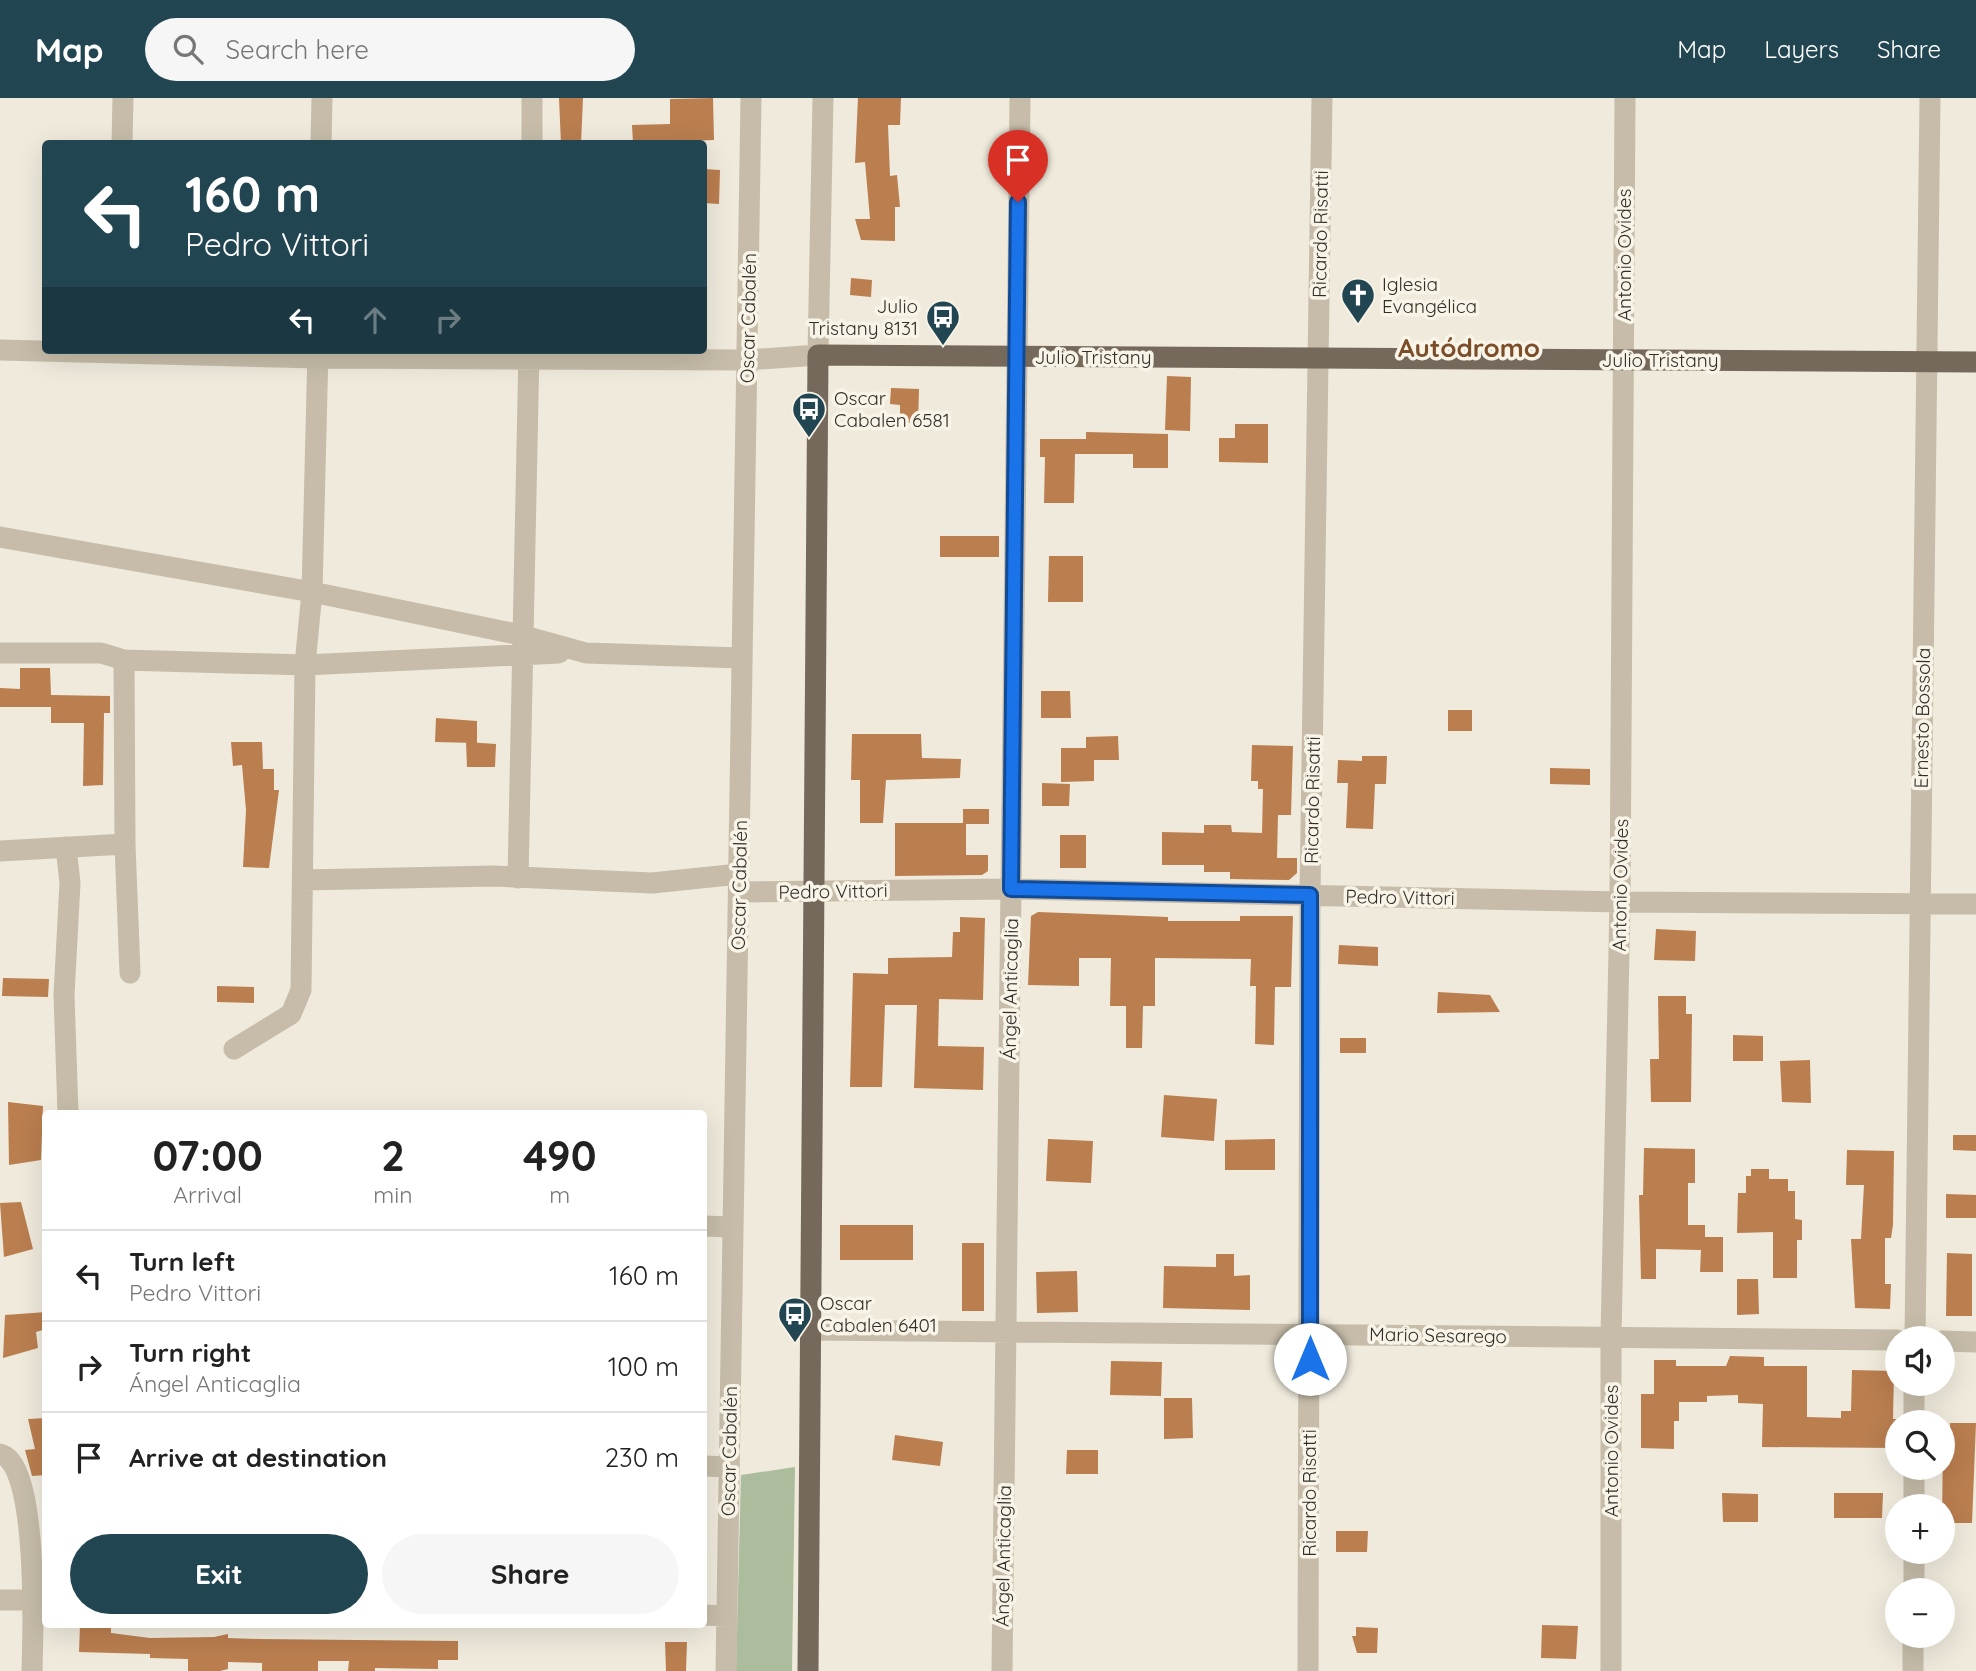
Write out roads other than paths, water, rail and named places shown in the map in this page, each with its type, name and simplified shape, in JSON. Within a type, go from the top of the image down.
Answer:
[{"type":"main road","name":"Julio Tristany","points":[[818,355],[1976,362]]},
{"type":"main road","points":[[808,1671],[818,355]]},
{"type":"street","points":[[122,140],[123,98]]},
{"type":"street","points":[[321,140],[322,98]]},
{"type":"street","points":[[532,98],[532,140]]},
{"type":"street","name":"Oscar Cabalén","points":[[726,1671],[751,98]]},
{"type":"street","points":[[818,355],[823,98]]},
{"type":"street","name":"Ángel Anticaglia","points":[[1002,1671],[1020,98]]},
{"type":"street","name":"Ricardo Risatti","points":[[1308,1671],[1310,895],[1322,98]]},
{"type":"street","name":"Antonio Ovides","points":[[1611,1671],[1611,1337],[1620,902],[1625,98]]},
{"type":"street","name":"Ernesto Bossola","points":[[1915,1326],[1930,98]]},
{"type":"street","name":"Julio Tristany","points":[[0,350],[42,350]]},
{"type":"street","points":[[234,1049],[291,1014],[301,990],[305,665],[312,592],[318,354]]},
{"type":"street","name":"Julio Tristany","points":[[318,354],[529,354],[747,360],[818,355]]},
{"type":"street","points":[[518,878],[529,354]]},
{"type":"street","points":[[0,537],[312,592],[521,644],[586,653],[742,658]]},
{"type":"street","points":[[0,653],[101,653],[124,660],[305,665],[521,644]]},
{"type":"street","points":[[124,660],[125,844],[130,973]]},
{"type":"street","points":[[0,851],[125,844]]},
{"type":"street","points":[[66,848],[70,883],[64,995],[68,1110]]},
{"type":"street","name":"Pedro Vittori","points":[[304,880],[518,878],[739,883],[815,891],[1011,889],[1620,902],[1976,904]]},
{"type":"street","points":[[707,1226],[732,1227]]},
{"type":"street","name":"Mario Sesarego","points":[[811,1331],[1310,1333],[1885,1340]]},
{"type":"street","points":[[1955,1341],[1976,1342]]},
{"type":"street","points":[[0,1454],[10,1459],[17,1468],[40,1600],[32,1671]]},
{"type":"street","points":[[707,1466],[729,1467]]},
{"type":"street","points":[[0,1600],[40,1600]]},
{"type":"street","points":[[707,1615],[726,1616]]},
{"type":"street","points":[[1913,1648],[1913,1671]]},
{"type":"place","name":"Iglesia Evangélica","points":[[1358,325]]},
{"type":"place","name":"Julio Tristany 8131","points":[[943,347]]},
{"type":"place","name":"Oscar Cabalen 6581","points":[[809,439]]},
{"type":"place","name":"Oscar Cabalen 6401","points":[[795,1344]]},
{"type":"district","name":"Autódromo","points":[[1469,348]]}]
